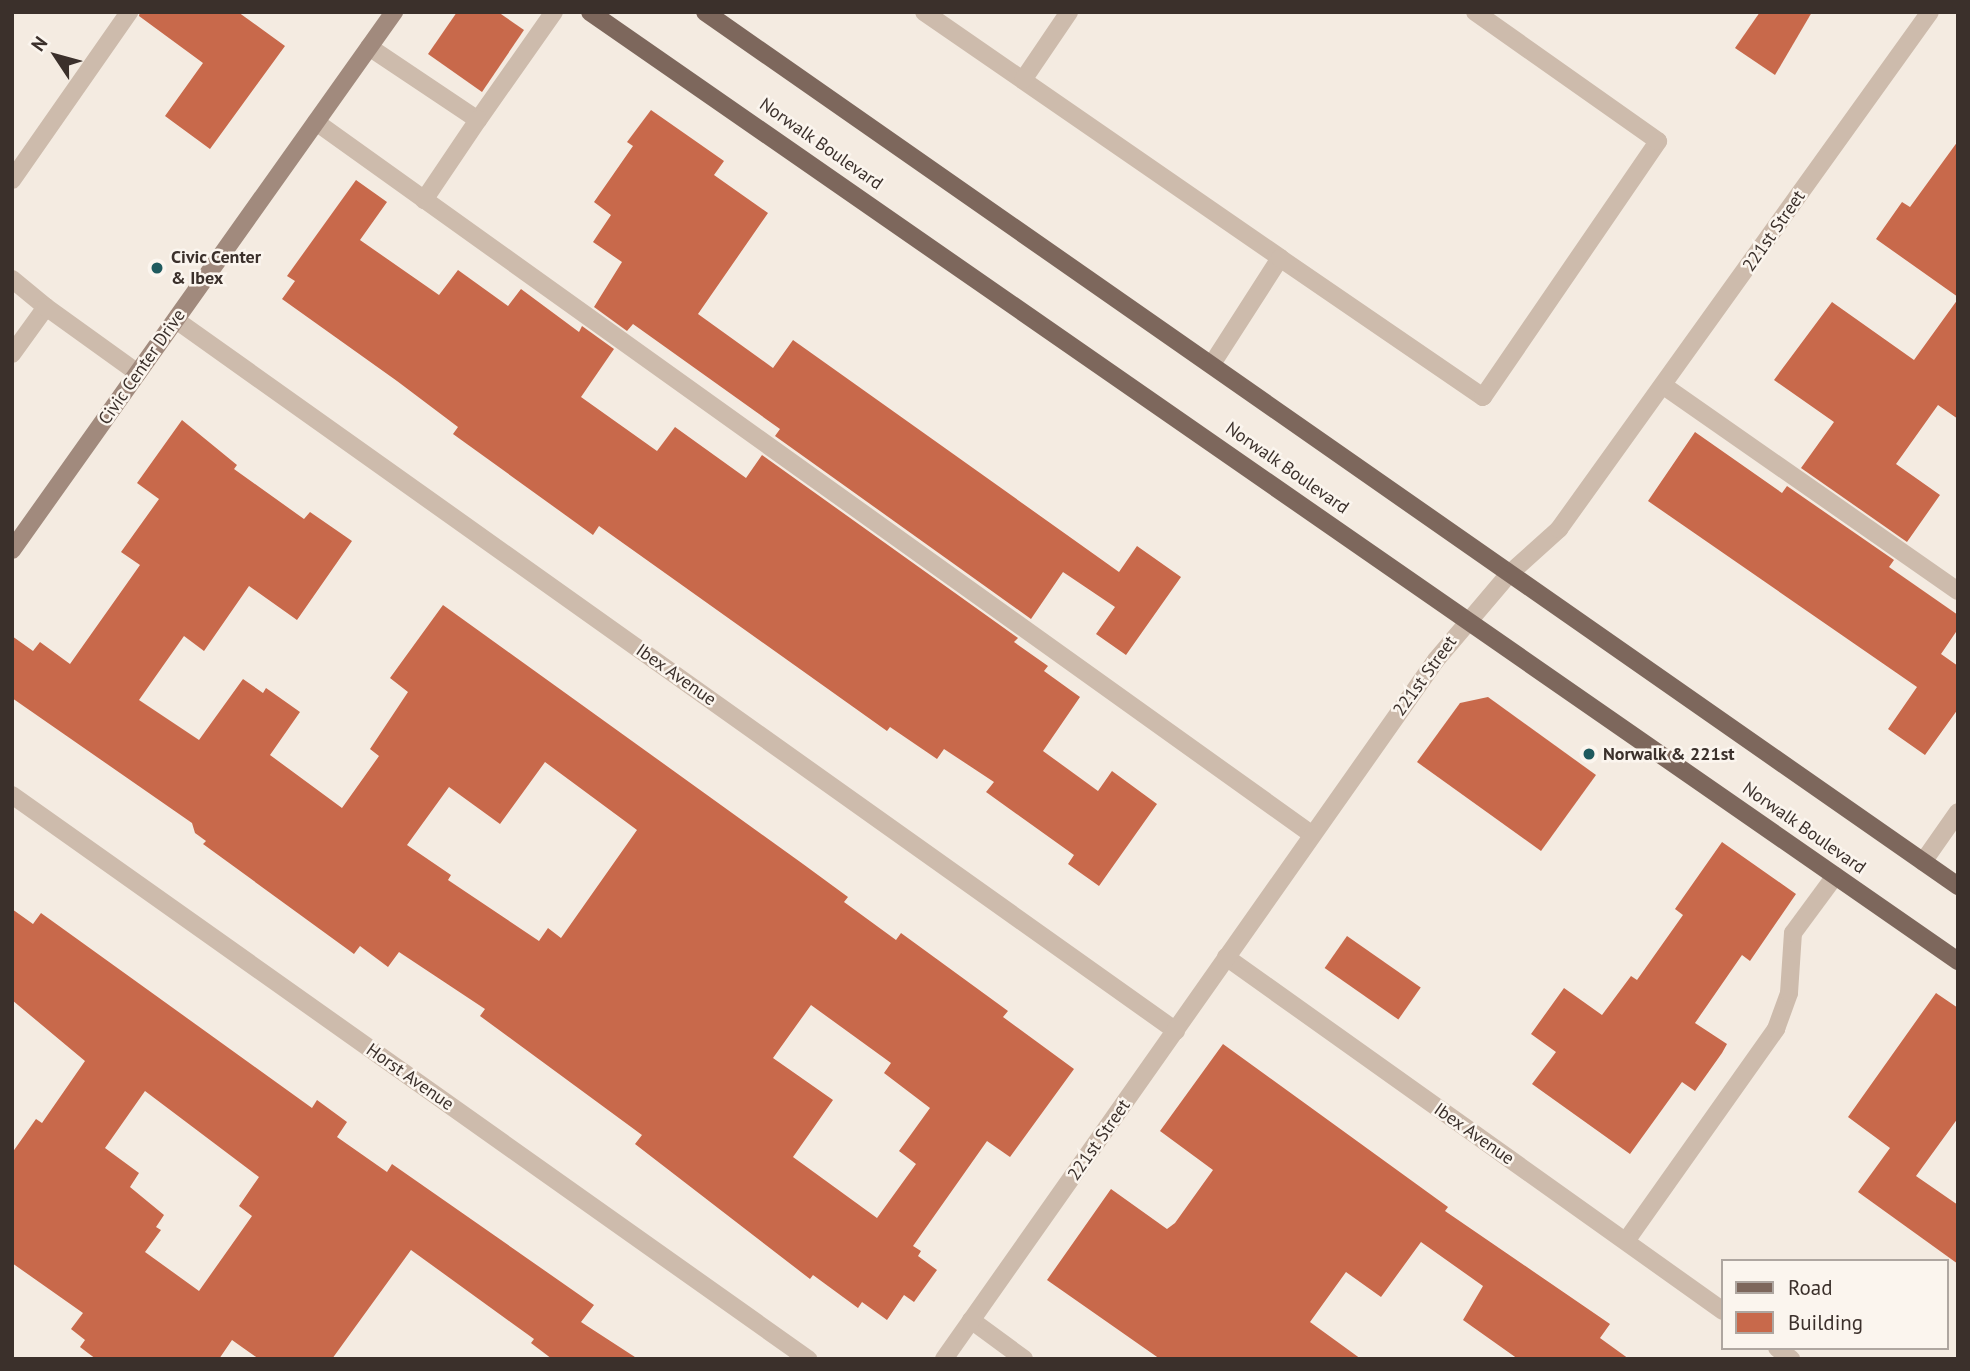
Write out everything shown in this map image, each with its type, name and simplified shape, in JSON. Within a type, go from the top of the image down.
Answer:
[{"type":"main road","name":"Norwalk Boulevard","points":[[590,12],[1958,961]]},
{"type":"main road","points":[[705,12],[1508,575],[1958,886]]},
{"type":"street","points":[[12,180],[129,12]]},
{"type":"street","name":"Civic Center Drive","points":[[12,550],[394,12]]},
{"type":"street","points":[[424,200],[554,12]]},
{"type":"street","points":[[924,12],[1483,397],[1658,141],[1475,12]]},
{"type":"street","points":[[1023,80],[1069,12]]},
{"type":"street","name":"221st Street","points":[[944,1359],[1176,1031],[1311,833],[1466,620],[1508,575],[1550,540],[1664,386],[1930,12]]},
{"type":"street","points":[[369,47],[478,120]]},
{"type":"street","points":[[316,122],[1311,833]]},
{"type":"street","points":[[1212,365],[1280,258]]},
{"type":"street","points":[[12,279],[46,307],[138,373]]},
{"type":"street","points":[[12,354],[46,307]]},
{"type":"street","name":"Ibex Avenue","points":[[176,320],[1176,1031]]},
{"type":"street","points":[[1664,386],[1958,591]]},
{"type":"street","name":"Horst Avenue","points":[[12,795],[808,1359]]},
{"type":"street","points":[[1923,862],[1958,812]]},
{"type":"street","points":[[1626,1241],[1776,1029],[1789,993],[1793,933],[1835,876]]},
{"type":"street","name":"Ibex Avenue","points":[[1226,957],[1722,1310]]},
{"type":"street","points":[[971,1320],[1024,1359]]},
{"type":"building","points":[[140,12],[238,12],[285,46],[210,149],[165,116],[203,63],[139,16]]},
{"type":"building","points":[[457,12],[498,12],[524,30],[482,92],[428,54]]},
{"type":"building","points":[[1760,12],[1812,12],[1775,75],[1735,48]]},
{"type":"building","points":[[651,110],[724,161],[714,175],[768,213],[698,314],[773,368],[793,340],[1119,572],[1137,546],[1181,577],[1126,655],[1096,634],[1115,607],[1063,572],[1031,619],[775,436],[780,429],[633,324],[627,331],[594,307],[622,262],[593,242],[611,215],[594,202],[633,146],[627,142]]},
{"type":"building","points":[[1958,141],[1958,297],[1876,239],[1902,202],[1910,207]]},
{"type":"building","points":[[356,180],[387,202],[360,240],[439,295],[458,270],[508,306],[521,289],[579,332],[582,326],[614,349],[581,397],[657,451],[675,427],[746,478],[762,455],[1018,638],[1014,642],[1048,666],[1044,671],[1080,697],[1043,751],[1098,791],[1112,771],[1157,804],[1099,886],[1068,864],[1074,855],[986,792],[994,782],[944,749],[937,759],[890,727],[887,731],[599,526],[593,535],[453,434],[458,427],[282,299],[295,281],[287,276]]},
{"type":"building","points":[[1958,299],[1958,419],[1938,405],[1896,464],[1940,495],[1907,542],[1801,468],[1834,422],[1774,380],[1832,302],[1914,360]]},
{"type":"building","points":[[182,420],[237,465],[234,469],[304,519],[310,512],[352,541],[297,620],[249,586],[204,651],[184,636],[139,700],[199,740],[243,679],[263,693],[266,688],[300,712],[270,755],[342,808],[379,756],[370,749],[408,692],[390,678],[443,605],[848,897],[844,902],[896,940],[901,933],[1008,1011],[1003,1017],[1074,1069],[1010,1157],[987,1141],[913,1246],[921,1251],[918,1256],[937,1270],[914,1302],[904,1295],[887,1320],[862,1302],[858,1308],[813,1275],[810,1279],[635,1144],[642,1135],[480,1016],[485,1009],[399,952],[388,967],[360,946],[354,954],[203,844],[206,841],[195,833],[192,823],[12,698],[12,636],[33,651],[40,642],[70,664],[140,565],[121,552],[159,499],[137,483]],"holes":[[[545,762],[637,830],[561,938],[548,928],[539,941],[448,880],[451,875],[407,845],[449,787],[500,824]],[[811,1005],[891,1063],[884,1073],[930,1108],[899,1151],[916,1164],[877,1218],[793,1157],[833,1100],[773,1058]]]},
{"type":"building","points":[[1695,432],[1782,493],[1787,486],[1894,560],[1889,567],[1958,615],[1958,629],[1941,654],[1958,666],[1958,709],[1925,755],[1888,729],[1917,687],[1648,501]]},
{"type":"building","points":[[1488,697],[1596,775],[1541,851],[1417,762],[1460,703]]},
{"type":"building","points":[[1722,842],[1796,894],[1750,961],[1742,955],[1695,1023],[1727,1044],[1722,1053],[1695,1091],[1682,1082],[1630,1154],[1532,1084],[1556,1052],[1531,1034],[1564,988],[1602,1015],[1631,976],[1637,980],[1683,915],[1675,909]]},
{"type":"building","points":[[12,909],[33,924],[41,913],[312,1108],[317,1100],[347,1122],[337,1137],[387,1172],[392,1164],[594,1305],[581,1322],[638,1359],[552,1359],[531,1343],[534,1339],[411,1250],[332,1359],[259,1359],[232,1340],[219,1359],[96,1359],[80,1347],[85,1340],[71,1329],[83,1313],[12,1263],[12,1153],[36,1119],[42,1123],[85,1061],[12,1000]],"holes":[[[145,1091],[259,1177],[239,1206],[252,1216],[199,1291],[145,1252],[161,1230],[156,1227],[164,1215],[130,1187],[139,1173],[105,1148]]]},
{"type":"building","points":[[1347,936],[1421,988],[1398,1020],[1325,968]]},
{"type":"building","points":[[1936,993],[1958,1008],[1958,1118],[1916,1176],[1958,1205],[1958,1264],[1858,1192],[1890,1148],[1848,1117]]},
{"type":"building","points":[[1223,1044],[1448,1207],[1445,1211],[1610,1324],[1600,1338],[1629,1359],[1518,1359],[1463,1320],[1483,1286],[1421,1242],[1381,1297],[1346,1272],[1310,1322],[1361,1359],[1160,1359],[1047,1280],[1111,1189],[1167,1229],[1175,1223],[1213,1170],[1160,1131]]},
{"type":"place","name":"Civic Center & Ibex","points":[[157,268]]},
{"type":"place","name":"Norwalk & 221st","points":[[1589,754]]}]
